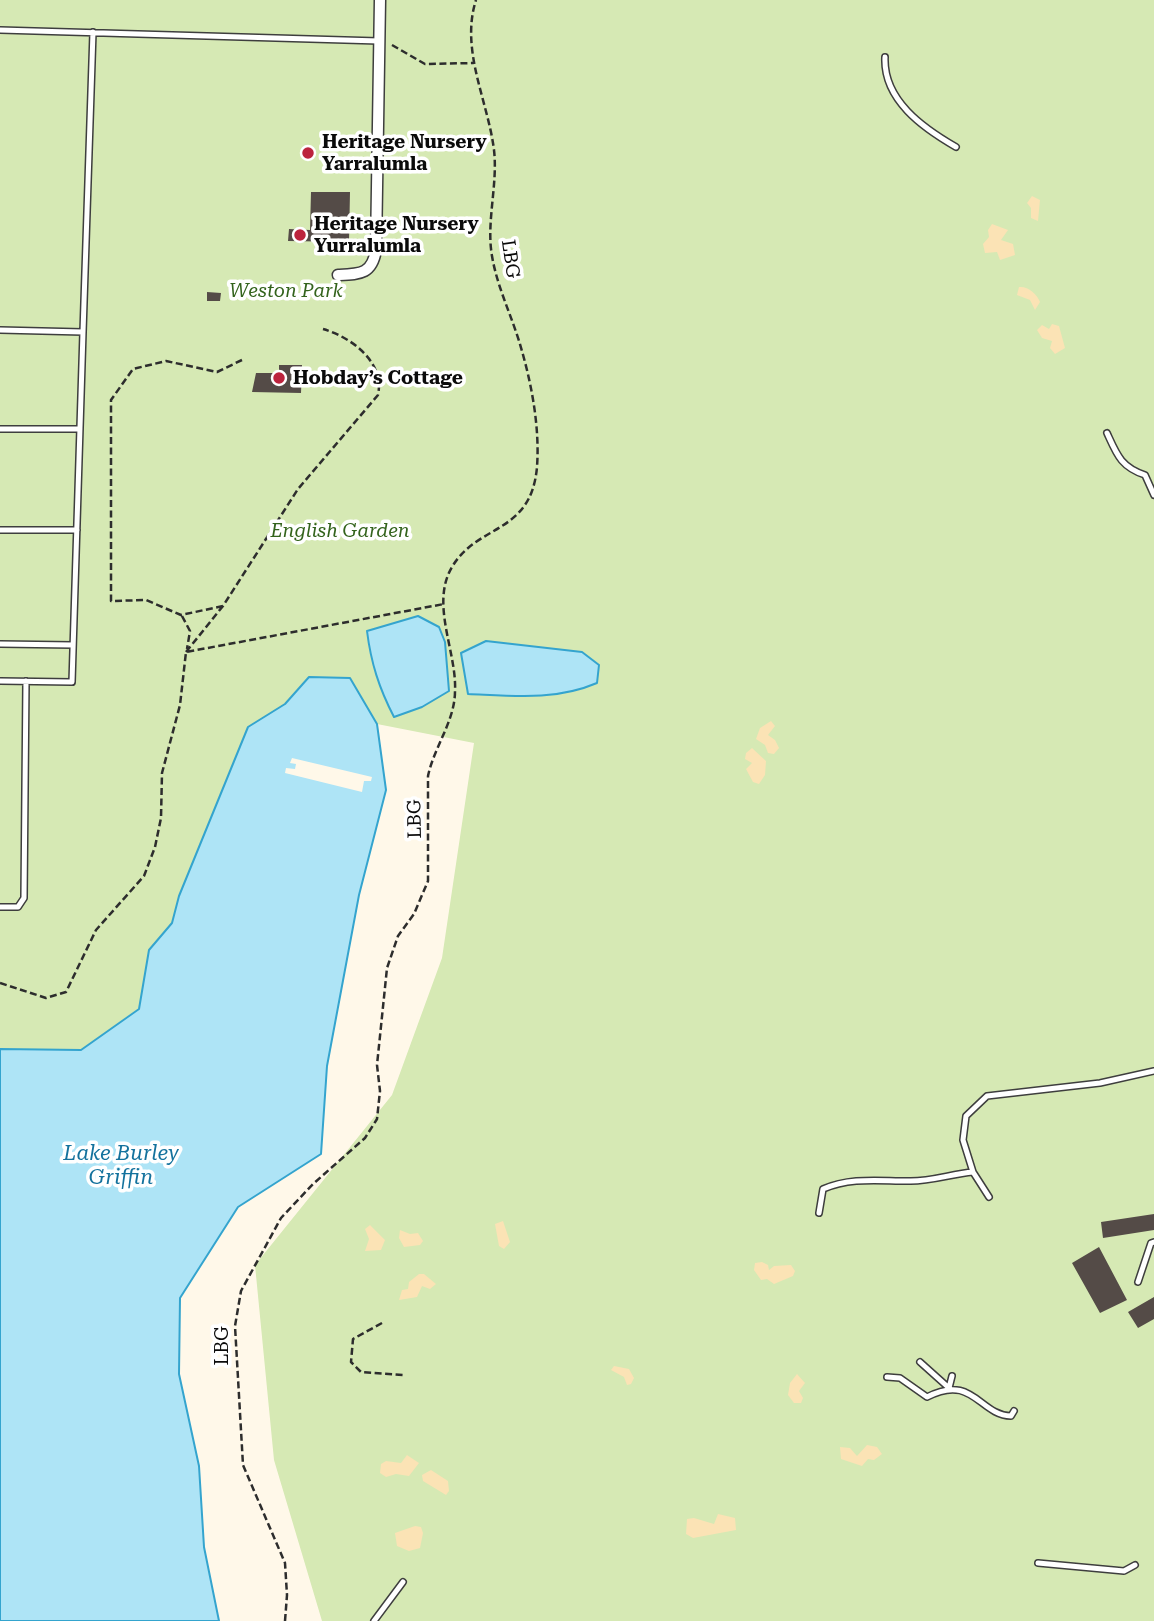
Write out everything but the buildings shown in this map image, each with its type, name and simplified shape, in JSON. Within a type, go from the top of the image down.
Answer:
[{"type":"street","points":[[338,275],[364,274],[373,265],[376,250],[380,0]]},
{"type":"lane","points":[[0,30],[379,41]]},
{"type":"lane","points":[[0,681],[72,682],[93,32]]},
{"type":"lane","points":[[885,57],[884,73],[900,103],[928,131],[956,147]]},
{"type":"lane","points":[[0,330],[83,332]]},
{"type":"lane","points":[[0,429],[80,429]]},
{"type":"lane","points":[[1107,433],[1120,462],[1145,475],[1154,495]]},
{"type":"lane","points":[[0,530],[77,530]]},
{"type":"lane","points":[[0,643],[73,645]]},
{"type":"lane","points":[[0,907],[18,908],[24,898],[26,681]]},
{"type":"lane","points":[[989,1197],[973,1172],[963,1140],[966,1116],[987,1097],[1100,1083],[1154,1071]]},
{"type":"lane","points":[[819,1213],[823,1189],[837,1183],[875,1178],[910,1182],[973,1172]]},
{"type":"lane","points":[[1138,1282],[1151,1243],[1154,1242]]},
{"type":"lane","points":[[920,1362],[949,1388],[967,1393],[1004,1415],[1011,1416],[1014,1411]]},
{"type":"lane","points":[[949,1388],[952,1376]]},
{"type":"lane","points":[[887,1377],[900,1378],[927,1397],[949,1388]]},
{"type":"lane","points":[[1038,1563],[1124,1571],[1135,1566]]},
{"type":"lane","points":[[374,1621],[402,1582]]},
{"type":"path","name":"LBG","points":[[285,1621],[285,1563],[243,1465],[235,1326],[241,1291],[281,1218],[313,1184],[365,1138],[377,1119],[380,1091],[377,1065],[387,968],[398,936],[414,914],[428,881],[428,776],[435,751],[455,704],[456,688],[444,587],[451,568],[464,552],[517,515],[532,491],[537,465],[532,395],[519,342],[497,281],[491,251],[494,152],[474,63],[471,27],[476,0]]},
{"type":"path","points":[[379,41],[397,47],[425,64],[474,63]]},
{"type":"path","points":[[186,652],[223,606],[298,489],[378,395],[379,377],[362,349],[340,334],[323,329]]},
{"type":"path","points":[[223,606],[181,615],[146,600],[111,601],[111,400],[133,369],[166,361],[217,372],[242,360]]},
{"type":"path","points":[[186,652],[444,604]]},
{"type":"path","points":[[0,983],[42,998],[62,994],[73,982],[96,930],[144,876],[159,832],[162,773],[180,705],[190,631],[181,615]]},
{"type":"path","points":[[382,1323],[353,1339],[349,1355],[351,1362],[361,1372],[404,1375]]},
{"type":"green space","points":[[0,0],[1154,0],[1154,1621],[322,1621],[274,1460],[255,1265],[392,1095],[442,958],[474,743],[377,724],[349,678],[309,677],[285,704],[248,727],[179,896],[172,923],[149,950],[139,1008],[81,1050],[0,1049]]},
{"type":"sand","points":[[1032,196],[1040,200],[1038,221],[1031,218],[1031,208],[1027,203]]},
{"type":"sand","points":[[992,224],[1008,230],[1001,240],[1013,244],[1015,255],[1000,260],[997,252],[985,253],[983,244],[989,237],[988,230]]},
{"type":"sand","points":[[1019,287],[1029,289],[1037,296],[1040,302],[1035,310],[1030,300],[1017,295]]},
{"type":"sand","points":[[1052,324],[1059,326],[1065,348],[1055,354],[1050,348],[1052,341],[1042,338],[1037,330],[1042,325],[1049,329]]},
{"type":"sand","points":[[771,721],[775,726],[768,735],[775,740],[779,748],[774,754],[768,753],[765,745],[756,739],[760,728]]},
{"type":"sand","points":[[752,748],[766,761],[765,775],[759,784],[753,782],[746,769],[752,763],[745,759],[746,753]]},
{"type":"sand","points":[[503,1221],[510,1242],[504,1249],[499,1246],[495,1224]]},
{"type":"sand","points":[[370,1225],[385,1240],[381,1250],[365,1251],[369,1239],[365,1229]]},
{"type":"sand","points":[[400,1230],[410,1234],[418,1233],[423,1241],[420,1245],[404,1247],[399,1238]]},
{"type":"sand","points":[[755,1263],[768,1265],[769,1270],[774,1266],[791,1265],[795,1271],[793,1276],[774,1284],[767,1279],[761,1280],[754,1270]]},
{"type":"sand","points":[[419,1274],[424,1274],[436,1284],[430,1289],[422,1286],[417,1297],[399,1300],[402,1290],[408,1289],[409,1282]]},
{"type":"sand","points":[[614,1366],[629,1369],[634,1378],[631,1384],[627,1385],[624,1377],[611,1370]]},
{"type":"sand","points":[[797,1374],[805,1383],[799,1391],[803,1398],[801,1403],[794,1403],[788,1395],[790,1383]]},
{"type":"sand","points":[[867,1445],[877,1447],[882,1454],[874,1460],[868,1459],[862,1466],[841,1459],[840,1447],[850,1448],[857,1456]]},
{"type":"sand","points":[[407,1455],[419,1463],[409,1476],[396,1474],[386,1477],[380,1473],[381,1464],[386,1461],[401,1463]]},
{"type":"sand","points":[[431,1470],[448,1481],[449,1491],[446,1495],[423,1481],[422,1475]]},
{"type":"sand","points":[[718,1514],[735,1518],[736,1530],[693,1538],[686,1534],[687,1519],[694,1518],[714,1524]]},
{"type":"sand","points":[[415,1526],[421,1527],[423,1533],[420,1548],[409,1551],[397,1546],[395,1533]]},
{"type":"water","points":[[418,616],[439,627],[445,642],[449,691],[422,707],[394,717],[376,675],[367,631]]},
{"type":"water","points":[[486,641],[582,652],[599,665],[597,683],[550,695],[468,694],[461,653]]},
{"type":"water","name":"Lake Burley Griffin","points":[[309,677],[350,678],[377,724],[386,790],[359,895],[327,1066],[321,1154],[238,1207],[180,1298],[179,1374],[199,1466],[204,1547],[219,1621],[0,1621],[0,1049],[81,1050],[139,1009],[149,950],[172,923],[179,896],[248,727],[285,704]]},
{"type":"pier","points":[[292,758],[372,777],[371,781],[364,781],[362,792],[285,773],[286,768],[295,769],[296,764],[290,763]]},
{"type":"place","name":"Heritage Nursery Yarralumla","points":[[308,153]]},
{"type":"place","name":"Heritage Nursery Yurralumla","points":[[300,235]]},
{"type":"place","name":"Hobday’s Cottage","points":[[279,378]]},
{"type":"park label","name":"Weston Park","points":[[286,291]]},
{"type":"park label","name":"English Garden","points":[[340,531]]}]
